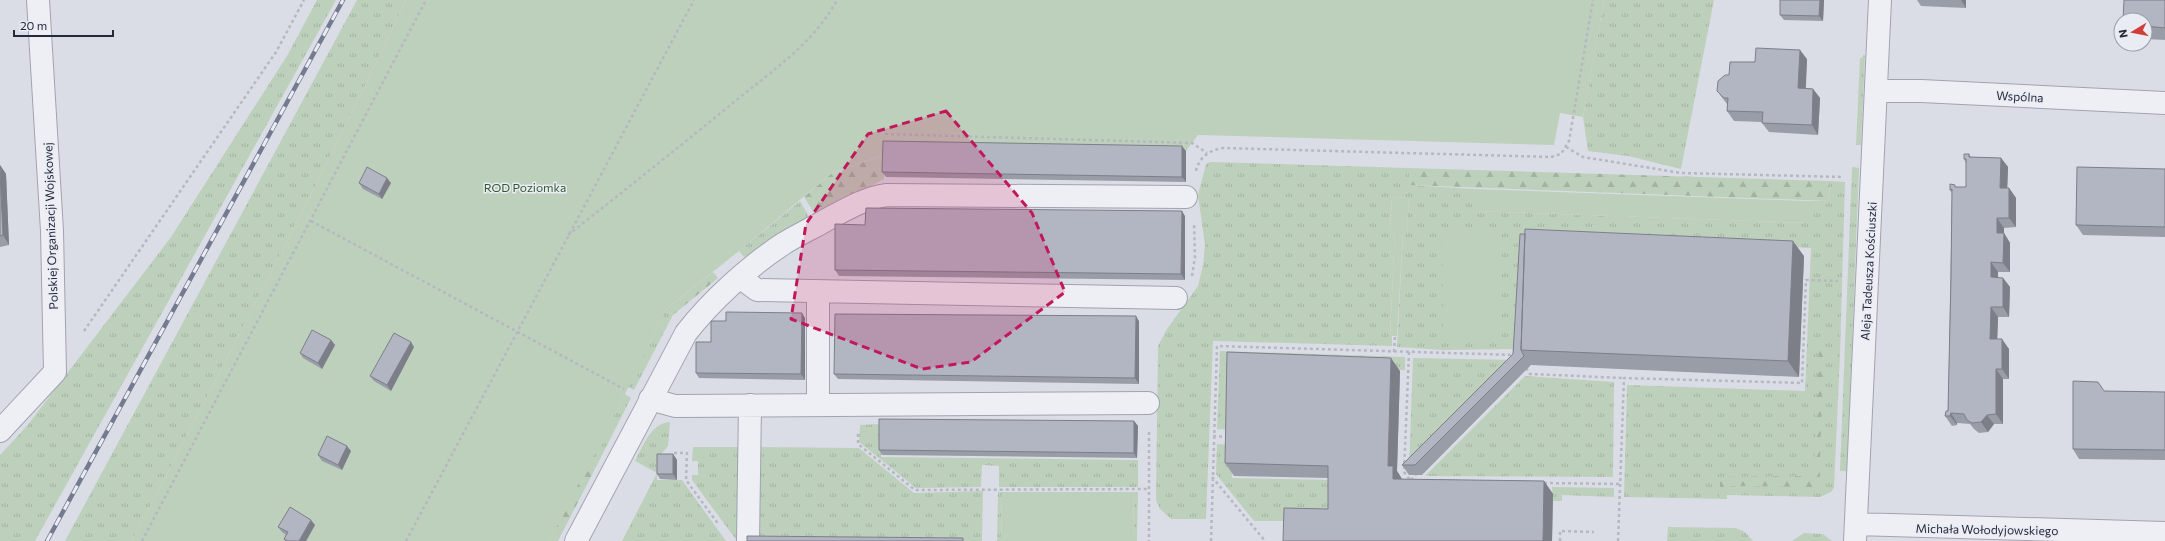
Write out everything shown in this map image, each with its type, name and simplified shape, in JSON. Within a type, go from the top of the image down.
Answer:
[{"type":"street","name":"Polskiej Organizacji Wojskowej","points":[[0,431],[55,372],[52,231],[38,0]]},
{"type":"street","name":"Aleja Tadeusza Kościuszki","points":[[1856,532],[1880,0]]},
{"type":"street","name":"Wspólna","points":[[1876,91],[1921,91],[2165,103]]},
{"type":"street","points":[[576,541],[686,333],[709,307],[762,258],[784,243],[873,197],[895,195],[1190,197]]},
{"type":"street","points":[[741,278],[757,290],[1176,298]]},
{"type":"street","points":[[818,292],[818,404]]},
{"type":"street","points":[[650,399],[675,406],[1148,403]]},
{"type":"street","points":[[748,541],[750,405]]},
{"type":"street","name":"Michała Wołodyjowskiego","points":[[1856,532],[2165,533]]},
{"type":"path","points":[[82,333],[276,52],[304,0]]},
{"type":"path","points":[[142,541],[426,0]]},
{"type":"path","points":[[406,541],[567,236],[694,0]]},
{"type":"path","points":[[567,236],[671,155],[791,56],[820,28],[837,0]]},
{"type":"path","points":[[1176,298],[1188,288],[1193,271],[1195,257],[1190,197],[1197,167],[1208,153],[1223,148],[1551,157],[1561,154],[1566,147],[1593,0]]},
{"type":"path","points":[[885,134],[1192,143],[1208,153]]},
{"type":"path","points":[[1566,147],[1583,157],[1681,173],[1872,178]]},
{"type":"path","points":[[311,221],[627,390],[650,399]]},
{"type":"path","points":[[1520,371],[1526,366],[1530,374],[1802,383],[1806,280],[1845,281]]},
{"type":"path","points":[[1394,352],[1395,336]]},
{"type":"path","points":[[1211,541],[1213,436],[1217,346],[1519,355]]},
{"type":"path","points":[[1409,352],[1404,472],[1410,480]]},
{"type":"path","points":[[1618,541],[1624,378]]},
{"type":"path","points":[[1148,403],[1149,541]]},
{"type":"path","points":[[859,404],[858,444],[915,490],[1149,489]]},
{"type":"path","points":[[1213,436],[1234,437]]},
{"type":"path","points":[[674,453],[687,453],[686,480],[723,529]]},
{"type":"path","points":[[1410,480],[1421,469]]},
{"type":"path","points":[[1212,477],[1265,541]]},
{"type":"path","points":[[1410,480],[1418,480]]},
{"type":"path","points":[[1539,483],[1620,484]]},
{"type":"path","points":[[1560,541],[1560,531],[1594,532]]},
{"type":"highlighted area","points":[[946,111],[1032,213],[1065,292],[971,362],[922,369],[791,319],[806,224],[868,134]]},
{"type":"green space","points":[[317,0],[336,0],[35,541],[0,541],[0,455],[27,426],[171,237],[287,56]]},
{"type":"green space","points":[[357,0],[406,0],[306,204],[132,541],[65,541]]},
{"type":"green space","name":"ROD Poziomka","points":[[406,0],[1604,0],[1583,117],[1560,113],[1554,145],[1198,135],[1186,151],[886,154],[832,173],[739,251],[666,309],[627,390],[549,541],[132,541],[306,204]]},
{"type":"green space","points":[[1604,0],[1714,0],[1681,169],[1628,156],[1588,151],[1583,117]]},
{"type":"green space","points":[[1863,54],[1865,56],[1861,145],[1856,145],[1860,58],[1863,57]]},
{"type":"green space","points":[[884,155],[884,179],[816,216],[804,197],[832,173]]},
{"type":"green space","points":[[1210,162],[1409,168],[1409,185],[1475,189],[1475,211],[1809,223],[1809,201],[1829,201],[1830,181],[1845,182],[1840,355],[1834,488],[1831,492],[1820,497],[1727,495],[1727,499],[1624,497],[1627,385],[1805,391],[1811,248],[1522,235],[1518,363],[1409,470],[1413,358],[1518,360],[1517,349],[1443,350],[1397,347],[1403,232],[1407,232],[1409,198],[1392,197],[1390,231],[1395,232],[1390,335],[1392,336],[1392,346],[1213,341],[1206,519],[1171,519],[1160,509],[1156,500],[1158,346],[1167,329],[1198,286],[1203,265],[1205,245],[1198,195],[1206,164]]},
{"type":"green space","points":[[1852,167],[1859,168],[1847,471],[1840,471]]},
{"type":"green space","points":[[1409,168],[1830,181],[1829,201],[1409,185]]},
{"type":"green space","points":[[1475,189],[1809,201],[1809,223],[1474,211]]},
{"type":"green space","points":[[1392,197],[1409,198],[1407,232],[1403,232],[1397,336],[1390,336],[1395,232],[1390,232]]},
{"type":"green space","points":[[800,201],[811,220],[744,257],[739,251]]},
{"type":"green space","points":[[1442,230],[1502,230],[1502,339],[1443,338]]},
{"type":"green space","points":[[713,272],[718,278],[673,315],[666,309]]},
{"type":"green space","points":[[666,309],[673,315],[634,390],[628,387]]},
{"type":"green space","points":[[1819,341],[1824,341],[1819,487],[1727,486],[1727,499],[1720,499],[1720,477],[1814,476]]},
{"type":"green space","points":[[1220,351],[1405,357],[1405,370],[1235,364],[1232,430],[1217,429]]},
{"type":"green space","points":[[1525,376],[1614,382],[1613,477],[1425,476]]},
{"type":"green space","points":[[625,394],[631,398],[595,469],[588,464]]},
{"type":"green space","points":[[670,422],[668,446],[657,459],[657,473],[635,461],[648,436],[658,426],[663,423]]},
{"type":"green space","points":[[880,424],[881,457],[1138,460],[1138,487],[999,487],[999,466],[982,465],[981,487],[916,488],[859,442],[860,425]]},
{"type":"green space","points":[[1217,444],[1232,445],[1232,478],[1335,480],[1334,521],[1254,521],[1216,474]]},
{"type":"green space","points":[[693,447],[741,447],[737,541],[692,480],[692,475],[698,475],[698,461],[692,461]]},
{"type":"green space","points":[[757,447],[859,448],[914,493],[983,491],[982,541],[756,541]]},
{"type":"green space","points":[[588,464],[595,469],[558,541],[549,541]]},
{"type":"green space","points":[[657,473],[657,480],[682,480],[726,541],[622,541]]},
{"type":"green space","points":[[1552,487],[1614,488],[1614,497],[1562,495],[1562,501],[1553,501]]},
{"type":"green space","points":[[998,492],[1002,492],[1001,541],[997,541]]},
{"type":"green space","points":[[1002,492],[1134,492],[1133,541],[1001,541]]},
{"type":"green space","points":[[1134,492],[1138,492],[1137,541],[1133,541]]},
{"type":"green space","points":[[1668,527],[1736,528],[1745,532],[1753,541],[1667,541]]},
{"type":"green space","points":[[1804,533],[1823,534],[1832,541],[1792,541]]},
{"type":"building","points":[[1780,0],[1820,0],[1819,16],[1780,15]]},
{"type":"building","points":[[2124,0],[2165,0],[2165,28],[2153,27],[2153,12],[2123,12]]},
{"type":"building","points":[[1756,48],[1800,50],[1798,88],[1813,89],[1812,125],[1762,123],[1763,112],[1727,111],[1728,98],[1724,98],[1717,91],[1718,81],[1725,75],[1729,75],[1730,62],[1755,62]]},
{"type":"building","points":[[883,141],[1182,146],[1182,177],[882,172]]},
{"type":"building","points":[[1964,154],[1969,154],[1969,157],[2001,158],[2000,188],[2009,188],[2009,218],[1997,218],[1997,233],[2004,233],[2003,263],[1991,262],[1991,277],[2003,278],[2003,307],[1991,307],[1990,339],[2002,339],[2002,369],[1996,369],[1996,414],[1987,415],[1981,422],[1972,423],[1967,420],[1964,414],[1951,413],[1950,416],[1945,416],[1946,411],[1948,411],[1951,277],[1952,189],[1950,190],[1950,184],[1955,185],[1955,187],[1966,187],[1966,159],[1964,159]]},
{"type":"building","points":[[367,167],[387,178],[379,194],[359,183]]},
{"type":"building","points":[[2077,167],[2165,169],[2165,227],[2076,225]]},
{"type":"building","points":[[0,172],[3,235],[0,236]]},
{"type":"building","points":[[866,208],[1182,211],[1181,274],[835,270],[835,224],[865,225]]},
{"type":"building","points":[[1525,229],[1793,241],[1788,361],[1521,350]]},
{"type":"building","points":[[1520,234],[1525,234],[1521,350],[1524,356],[1415,465],[1402,465],[1513,354]]},
{"type":"building","points":[[726,312],[802,313],[801,374],[696,373],[696,342],[711,342],[711,321],[726,321]]},
{"type":"building","points":[[835,314],[1136,316],[1135,378],[834,374]]},
{"type":"building","points":[[312,330],[331,340],[318,363],[300,353]]},
{"type":"building","points":[[394,333],[411,342],[387,385],[370,376]]},
{"type":"building","points":[[1227,352],[1391,358],[1388,466],[1393,466],[1393,479],[1544,481],[1543,541],[1283,541],[1284,508],[1328,509],[1328,466],[1225,463]]},
{"type":"building","points":[[2073,381],[2098,382],[2104,391],[2165,392],[2165,450],[2073,449]]},
{"type":"building","points":[[879,419],[1134,421],[1134,453],[879,450]]},
{"type":"building","points":[[327,436],[347,446],[338,465],[318,455]]},
{"type":"building","points":[[657,454],[673,454],[673,474],[657,474]]},
{"type":"building","points":[[290,507],[311,520],[299,541],[288,541],[284,539],[288,532],[278,527]]},
{"type":"building","points":[[747,536],[963,538],[963,541],[747,541]]},
{"type":"railway","points":[[47,541],[343,0]]}]
